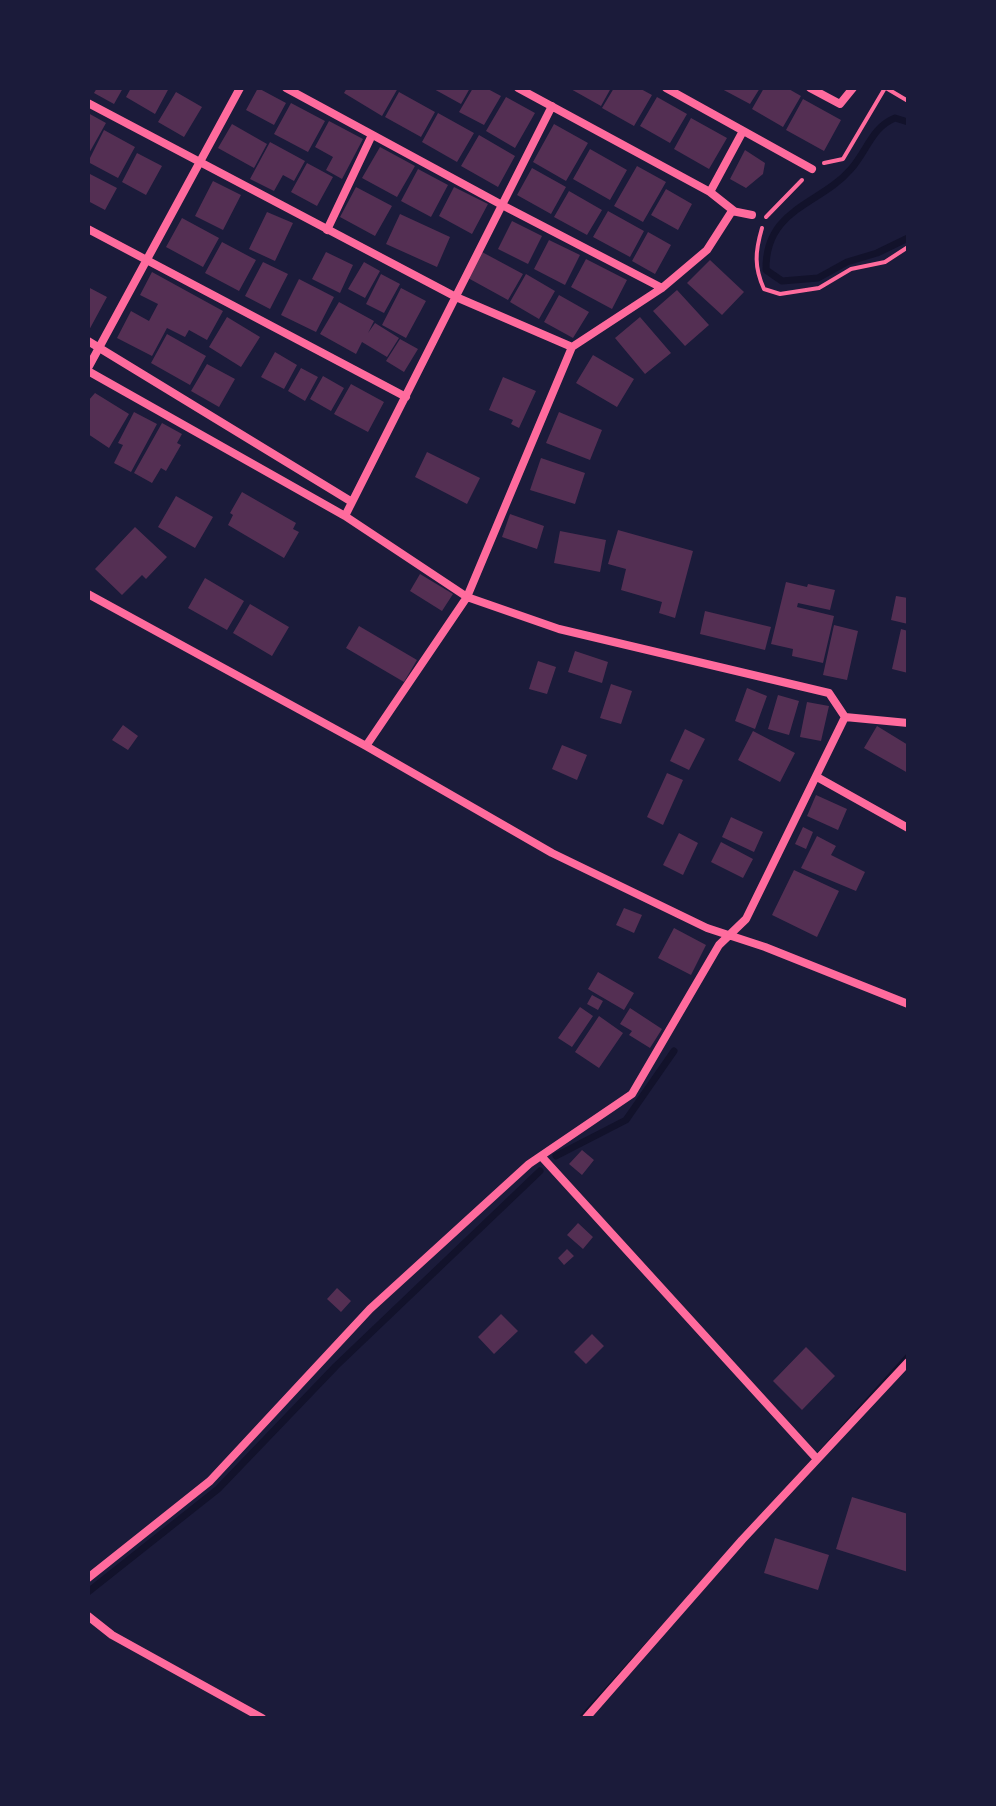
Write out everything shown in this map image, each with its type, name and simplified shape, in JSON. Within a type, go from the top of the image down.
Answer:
[{"type":"street","points":[[240,88],[88,369],[345,516],[467,597],[559,629],[829,693],[845,717]]},
{"type":"street","points":[[286,88],[662,288]]},
{"type":"street","points":[[518,88],[710,192],[735,212]]},
{"type":"street","points":[[666,88],[812,169]]},
{"type":"street","points":[[810,88],[840,104],[853,88]]},
{"type":"street","points":[[88,103],[456,297],[572,347]]},
{"type":"street","points":[[345,516],[552,106]]},
{"type":"street","points":[[710,192],[743,131]]},
{"type":"street","points":[[327,230],[372,135]]},
{"type":"street","points":[[366,746],[467,597],[572,347],[662,288],[707,250],[732,211],[752,215]]},
{"type":"street","points":[[88,229],[406,397]]},
{"type":"street","points":[[88,341],[352,502]]},
{"type":"street","points":[[88,594],[366,746],[552,853],[707,928],[908,1004]]},
{"type":"street","points":[[845,717],[908,723]]},
{"type":"street","points":[[88,1578],[210,1481],[370,1309],[529,1164],[632,1094],[719,945],[746,919],[845,717]]},
{"type":"street","points":[[817,777],[908,828]]},
{"type":"street","points":[[541,1156],[817,1459]]},
{"type":"street","points":[[586,1718],[742,1540],[908,1362]]},
{"type":"street","points":[[88,1616],[112,1635],[262,1718]]},
{"type":"path","points":[[908,101],[886,88],[843,159],[817,165],[765,217],[755,252],[757,273],[764,289],[780,294],[819,288],[851,269],[885,262],[908,247]]},
{"type":"shaded area","points":[[908,1352],[908,1357],[578,1718]]},
{"type":"building","points":[[97,88],[123,88],[114,104],[94,93]]},
{"type":"building","points":[[131,88],[169,88],[155,114],[126,97]]},
{"type":"building","points":[[258,88],[286,103],[274,125],[246,110]]},
{"type":"building","points":[[347,88],[398,88],[382,116],[344,93]]},
{"type":"building","points":[[432,88],[470,88],[461,104]]},
{"type":"building","points":[[473,88],[486,88],[501,96],[484,125],[459,112]]},
{"type":"building","points":[[569,88],[611,88],[601,106]]},
{"type":"building","points":[[614,88],[639,88],[652,95],[634,126],[602,108]]},
{"type":"building","points":[[720,88],[760,88],[750,104]]},
{"type":"building","points":[[764,88],[787,88],[801,96],[783,127],[752,109]]},
{"type":"building","points":[[176,92],[202,107],[184,137],[158,122]]},
{"type":"building","points":[[399,92],[435,112],[421,137],[385,117]]},
{"type":"building","points":[[506,97],[535,113],[515,148],[486,131]]},
{"type":"building","points":[[657,97],[687,114],[670,143],[640,126]]},
{"type":"building","points":[[803,99],[841,120],[824,151],[786,130]]},
{"type":"building","points":[[291,103],[325,121],[308,152],[274,134]]},
{"type":"building","points":[[88,113],[106,123],[88,155]]},
{"type":"building","points":[[438,113],[474,133],[457,162],[422,142]]},
{"type":"building","points":[[691,118],[727,138],[709,169],[674,149]]},
{"type":"building","points":[[329,121],[363,139],[342,179],[326,170],[333,157],[315,147]]},
{"type":"building","points":[[232,124],[267,144],[254,168],[218,148]]},
{"type":"building","points":[[554,124],[588,143],[566,181],[533,162]]},
{"type":"building","points":[[104,130],[135,147],[118,178],[88,162]]},
{"type":"building","points":[[479,135],[515,156],[498,187],[461,166]]},
{"type":"building","points":[[270,142],[305,161],[294,181],[283,175],[274,191],[250,179]]},
{"type":"building","points":[[380,147],[415,166],[397,197],[362,178]]},
{"type":"building","points":[[590,149],[627,170],[610,200],[573,179]]},
{"type":"building","points":[[745,150],[765,163],[763,174],[746,188],[730,179]]},
{"type":"building","points":[[137,153],[162,166],[146,195],[122,182]]},
{"type":"building","points":[[307,163],[333,177],[317,206],[291,192]]},
{"type":"building","points":[[637,166],[666,182],[643,222],[614,206]]},
{"type":"building","points":[[532,168],[566,187],[551,214],[517,195]]},
{"type":"building","points":[[418,169],[448,185],[431,217],[401,201]]},
{"type":"building","points":[[88,173],[117,188],[105,210],[88,201]]},
{"type":"building","points":[[213,181],[241,195],[223,230],[195,216]]},
{"type":"building","points":[[356,187],[392,206],[375,236],[340,217]]},
{"type":"building","points":[[454,187],[488,204],[472,234],[439,216]]},
{"type":"building","points":[[666,189],[692,204],[678,230],[651,215]]},
{"type":"building","points":[[569,191],[602,210],[587,235],[554,217]]},
{"type":"building","points":[[608,211],[644,231],[630,257],[593,237]]},
{"type":"building","points":[[267,212],[293,223],[275,261],[249,249]]},
{"type":"building","points":[[400,214],[450,237],[437,267],[386,244]]},
{"type":"building","points":[[182,218],[219,238],[203,267],[166,247]]},
{"type":"building","points":[[512,221],[542,236],[528,264],[498,249]]},
{"type":"building","points":[[648,232],[671,245],[655,274],[632,261]]},
{"type":"building","points":[[549,240],[580,255],[565,285],[534,269]]},
{"type":"building","points":[[222,242],[256,260],[239,291],[205,273]]},
{"type":"building","points":[[326,252],[353,265],[340,293],[312,279]]},
{"type":"building","points":[[482,252],[523,274],[508,300],[468,278]]},
{"type":"building","points":[[586,259],[627,280],[612,309],[571,287]]},
{"type":"building","points":[[710,260],[744,292],[722,315],[687,283]]},
{"type":"building","points":[[263,262],[288,274],[270,309],[245,296]]},
{"type":"building","points":[[364,262],[380,271],[365,298],[348,289]]},
{"type":"building","points":[[152,272],[223,311],[207,340],[189,330],[185,337],[167,328],[152,356],[117,338],[131,311],[149,321],[158,304],[140,295]]},
{"type":"building","points":[[381,274],[400,284],[384,313],[366,304]]},
{"type":"building","points":[[526,274],[555,291],[539,319],[510,302]]},
{"type":"building","points":[[299,279],[334,297],[316,332],[281,315]]},
{"type":"building","points":[[88,287],[107,297],[88,332]]},
{"type":"building","points":[[401,288],[426,301],[406,338],[382,325]]},
{"type":"building","points":[[677,290],[709,325],[685,346],[653,311]]},
{"type":"building","points":[[559,295],[589,312],[573,338],[544,322]]},
{"type":"building","points":[[339,302],[374,321],[368,333],[375,323],[399,338],[387,357],[362,342],[356,354],[320,334]]},
{"type":"building","points":[[227,317],[260,337],[241,367],[209,347]]},
{"type":"building","points":[[640,317],[671,353],[645,374],[615,338]]},
{"type":"building","points":[[167,334],[206,356],[190,385],[151,363]]},
{"type":"building","points":[[400,339],[418,349],[404,372],[386,361]]},
{"type":"building","points":[[275,352],[297,365],[284,389],[261,377]]},
{"type":"building","points":[[593,355],[634,379],[617,407],[576,383]]},
{"type":"building","points":[[207,364],[235,379],[219,407],[191,391]]},
{"type":"building","points":[[301,368],[318,377],[305,401],[288,391]]},
{"type":"building","points":[[323,376],[344,388],[331,411],[310,399]]},
{"type":"building","points":[[503,377],[536,391],[519,428],[511,424],[513,420],[489,410]]},
{"type":"building","points":[[351,384],[384,402],[368,432],[334,414]]},
{"type":"building","points":[[95,393],[129,414],[109,448],[88,434],[88,401]]},
{"type":"building","points":[[134,412],[157,424],[131,472],[114,463],[123,445],[118,443]]},
{"type":"building","points":[[559,412],[602,430],[590,460],[546,443]]},
{"type":"building","points":[[162,423],[182,434],[177,443],[181,445],[166,471],[161,468],[152,483],[134,473]]},
{"type":"building","points":[[427,452],[480,478],[467,504],[415,477]]},
{"type":"building","points":[[541,458],[585,473],[575,504],[530,490]]},
{"type":"building","points":[[242,492],[296,523],[293,529],[299,532],[284,558],[228,525],[233,515],[230,513]]},
{"type":"building","points":[[176,496],[213,517],[195,548],[158,527]]},
{"type":"building","points":[[510,514],[544,526],[537,549],[502,537]]},
{"type":"building","points":[[135,527],[167,557],[146,579],[142,575],[122,595],[95,569]]},
{"type":"building","points":[[618,530],[693,551],[675,618],[659,613],[662,602],[621,590],[626,569],[608,564]]},
{"type":"building","points":[[560,531],[606,540],[600,572],[554,563]]},
{"type":"building","points":[[420,574],[453,594],[442,611],[410,591]]},
{"type":"building","points":[[205,578],[244,601],[227,630],[188,608]]},
{"type":"building","points":[[786,582],[835,590],[830,610],[798,603],[797,607],[834,616],[823,663],[792,656],[793,649],[771,644]]},
{"type":"building","points":[[896,596],[908,598],[908,624],[891,620]]},
{"type":"building","points":[[250,604],[289,627],[272,656],[233,633]]},
{"type":"building","points":[[705,611],[771,627],[765,650],[700,634]]},
{"type":"building","points":[[834,625],[858,631],[847,680],[823,675]]},
{"type":"building","points":[[359,626],[417,660],[404,682],[346,648]]},
{"type":"building","points":[[901,629],[908,631],[908,673],[892,669]]},
{"type":"building","points":[[575,651],[608,662],[602,683],[568,672]]},
{"type":"building","points":[[538,661],[556,667],[547,694],[529,689]]},
{"type":"building","points":[[611,684],[632,691],[621,724],[600,718]]},
{"type":"building","points":[[747,688],[767,696],[755,729],[735,721]]},
{"type":"building","points":[[778,695],[799,701],[789,735],[768,729]]},
{"type":"building","points":[[807,702],[829,706],[821,741],[800,737]]},
{"type":"building","points":[[123,725],[138,736],[128,750],[112,740]]},
{"type":"building","points":[[877,726],[908,745],[908,773],[864,748]]},
{"type":"building","points":[[685,729],[705,739],[689,770],[670,761]]},
{"type":"building","points":[[753,731],[795,753],[780,782],[738,760]]},
{"type":"building","points":[[562,745],[587,755],[577,780],[552,769]]},
{"type":"building","points":[[667,773],[683,780],[663,825],[647,817]]},
{"type":"building","points":[[816,795],[847,809],[838,830],[807,816]]},
{"type":"building","points":[[731,817],[763,832],[754,852],[722,837]]},
{"type":"building","points":[[803,827],[813,832],[806,849],[795,844]]},
{"type":"building","points":[[679,833],[698,843],[683,875],[663,865]]},
{"type":"building","points":[[817,836],[836,846],[831,855],[865,872],[856,891],[801,868]]},
{"type":"building","points":[[721,842],[753,859],[743,878],[711,862]]},
{"type":"building","points":[[794,870],[839,891],[817,937],[772,915]]},
{"type":"building","points":[[624,908],[642,915],[634,933],[616,925]]},
{"type":"building","points":[[674,928],[706,945],[691,975],[658,958]]},
{"type":"building","points":[[598,972],[634,993],[624,1010],[588,989]]},
{"type":"building","points":[[592,995],[603,1001],[598,1010],[587,1004]]},
{"type":"building","points":[[580,1007],[593,1016],[572,1047],[558,1038]]},
{"type":"building","points":[[630,1008],[662,1029],[650,1048],[629,1035],[632,1031],[620,1024]]},
{"type":"building","points":[[599,1016],[623,1033],[599,1068],[575,1052]]},
{"type":"building","points":[[582,1150],[594,1160],[582,1175],[569,1164]]},
{"type":"building","points":[[578,1223],[593,1237],[583,1249],[567,1235]]},
{"type":"building","points":[[567,1249],[574,1256],[564,1265],[558,1258]]},
{"type":"building","points":[[337,1288],[351,1301],[341,1312],[327,1299]]},
{"type":"building","points":[[501,1314],[518,1331],[494,1354],[478,1337]]},
{"type":"building","points":[[592,1334],[604,1346],[586,1364],[574,1352]]},
{"type":"building","points":[[806,1347],[835,1376],[802,1410],[773,1381]]},
{"type":"building","points":[[852,1497],[908,1514],[908,1572],[836,1549]]},
{"type":"building","points":[[775,1538],[829,1555],[818,1590],[764,1573]]},
{"type":"waterway","points":[[908,122],[895,118],[887,122],[875,133],[851,169],[784,220],[774,233],[768,249],[766,270],[782,281],[818,278],[847,262],[877,253],[908,238]]},
{"type":"waterway","points":[[556,1156],[626,1120],[674,1051]]},
{"type":"waterway","points":[[88,1592],[218,1489],[336,1366],[540,1171]]}]
